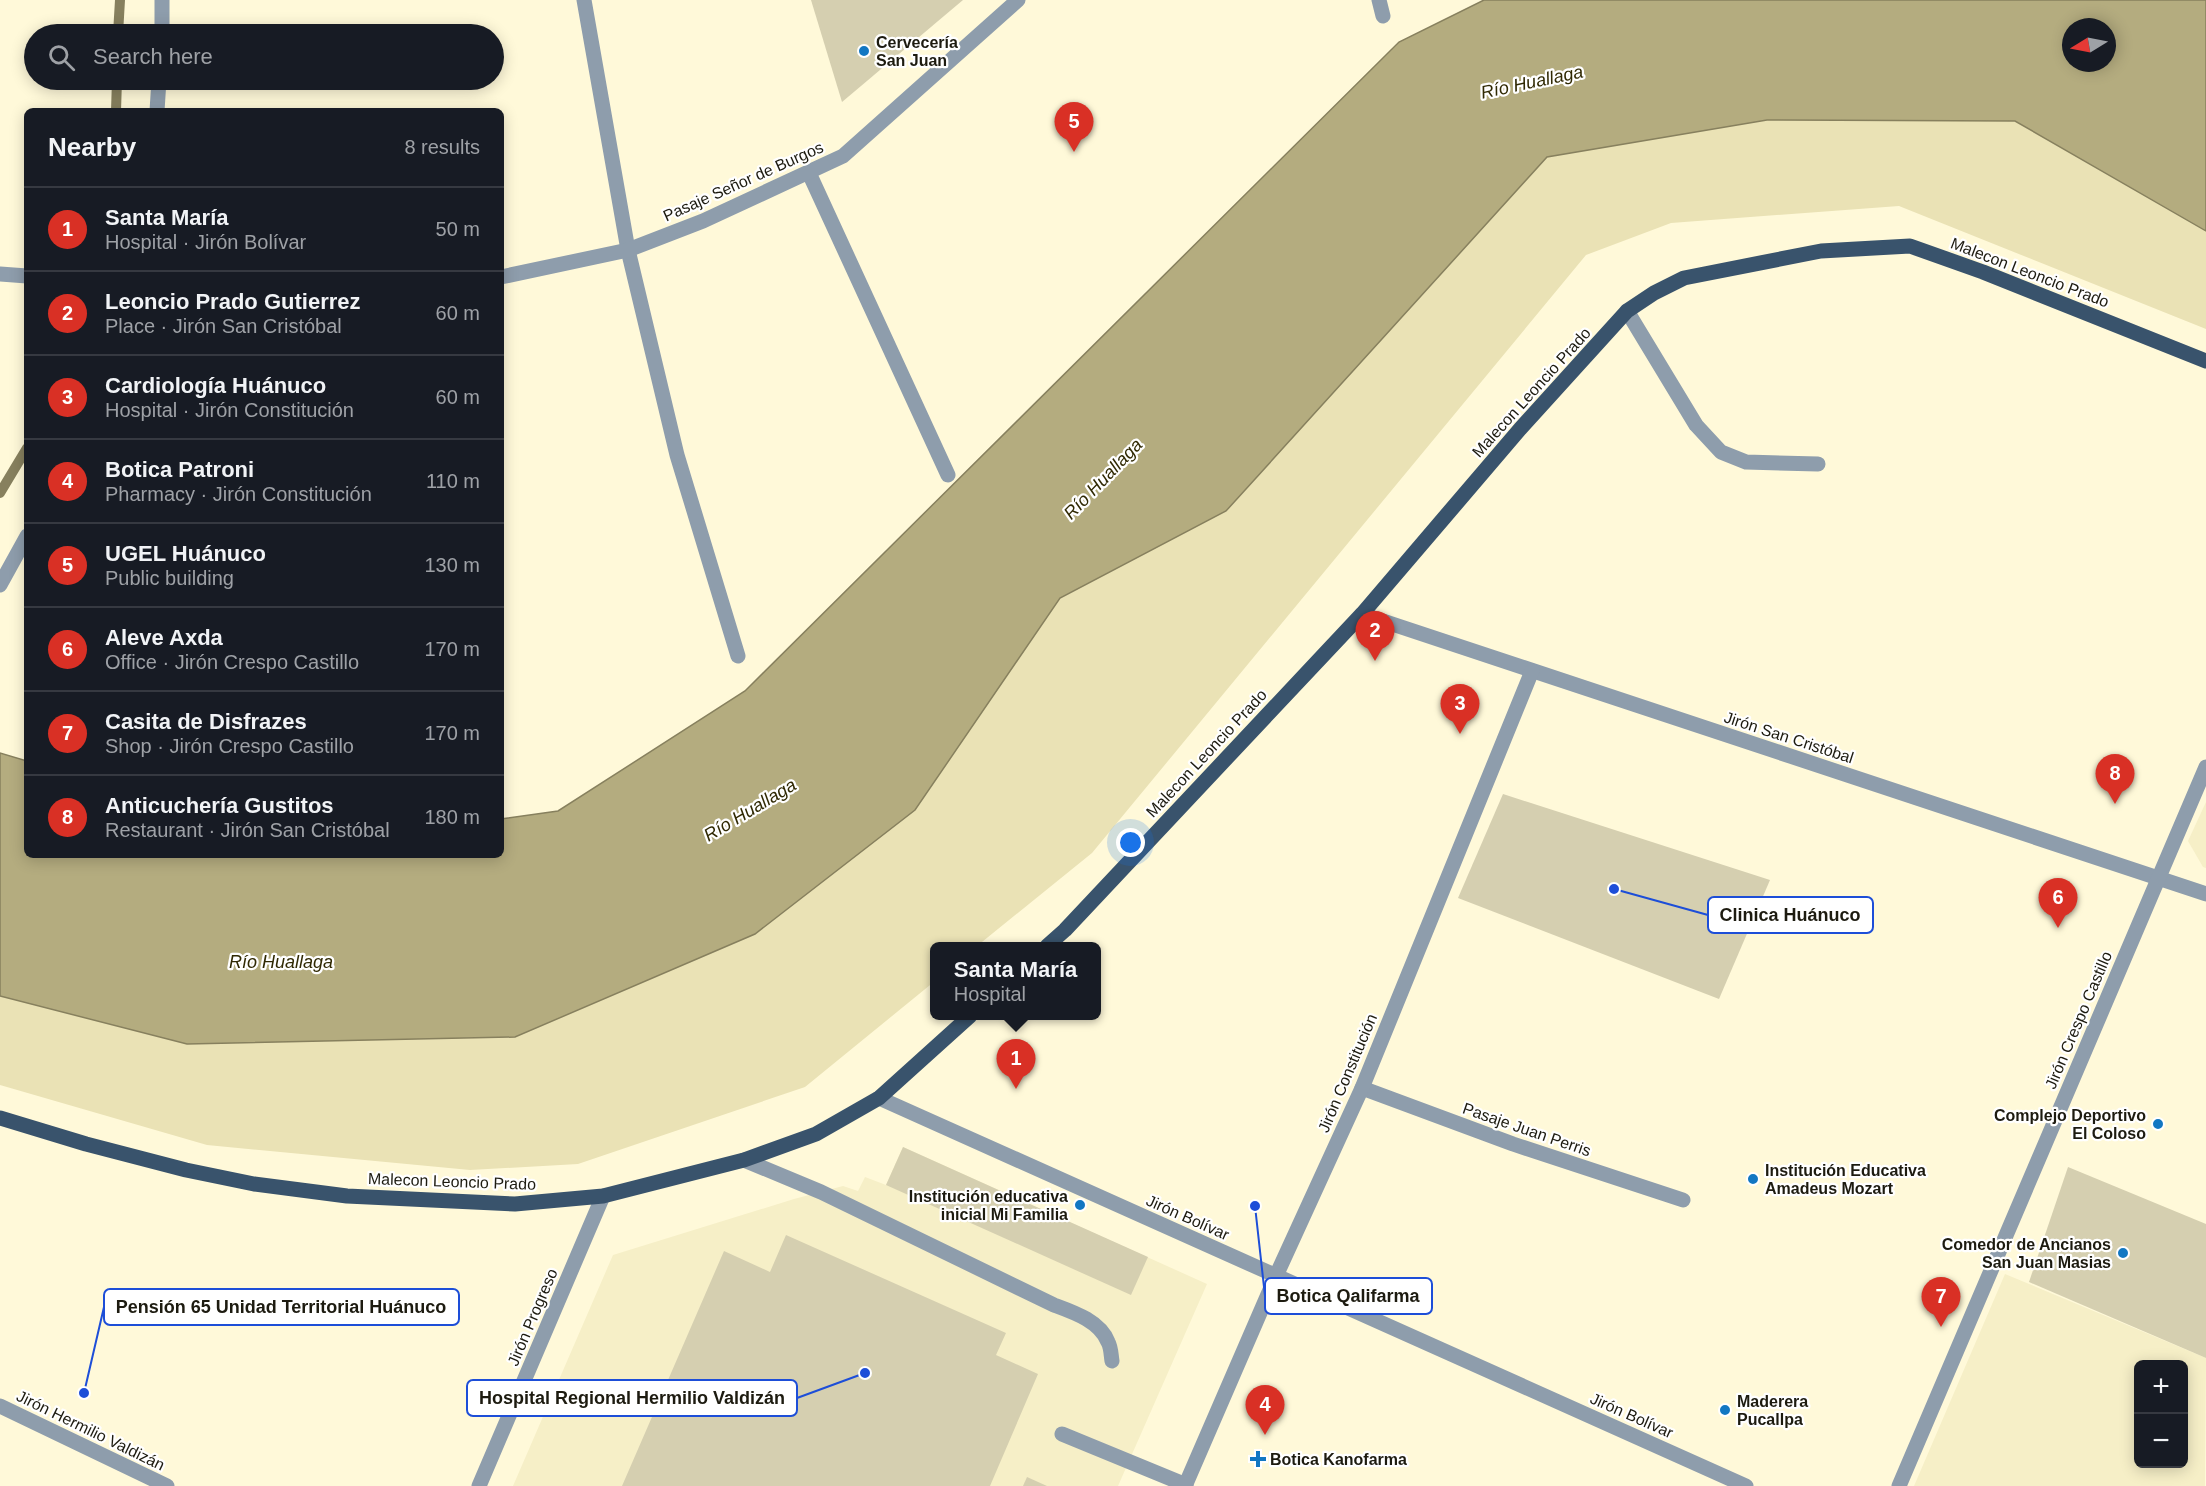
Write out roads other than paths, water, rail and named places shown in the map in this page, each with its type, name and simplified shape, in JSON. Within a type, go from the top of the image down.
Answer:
[{"type":"main road","name":"Malecon Leoncio Prado","points":[[1052,942],[1362,614],[1521,429],[1627,311],[1654,293],[1684,278],[1821,251],[1910,246],[1983,272],[2206,361]]},
{"type":"main road","name":"Malecon Leoncio Prado","points":[[0,1118],[86,1144],[186,1170],[254,1184],[347,1196],[515,1204],[603,1196],[744,1160],[816,1134],[879,1098],[966,1020]]},
{"type":"street","points":[[162,0],[162,24]]},
{"type":"street","points":[[584,0],[628,250],[677,455],[738,656]]},
{"type":"street","name":"Pasaje Señor de Burgos","points":[[504,276],[628,250],[704,221],[843,156],[1018,0]]},
{"type":"street","points":[[1379,0],[1383,16]]},
{"type":"street","points":[[157,108],[158,90]]},
{"type":"street","points":[[808,173],[948,475]]},
{"type":"street","points":[[0,274],[24,276]]},
{"type":"street","points":[[1627,311],[1696,425],[1721,452],[1746,462],[1818,464]]},
{"type":"street","points":[[0,585],[24,541]]},
{"type":"street","name":"Jirón San Cristóbal","points":[[1362,614],[2206,894]]},
{"type":"street","name":"Jirón Constitución","points":[[1185,1486],[1276,1276],[1362,1088],[1532,671]]},
{"type":"street","name":"Jirón Crespo Castillo","points":[[1899,1486],[2206,767]]},
{"type":"street","name":"Pasaje Juan Perris","points":[[1362,1088],[1513,1144],[1683,1200]]},
{"type":"street","name":"Jirón Bolívar","points":[[879,1098],[1746,1486]]},
{"type":"street","points":[[744,1160],[821,1192],[1072,1312],[1099,1327],[1108,1341],[1112,1361]]},
{"type":"street","name":"Jirón Progreso","points":[[479,1486],[603,1196]]},
{"type":"street","name":"Jirón Hermilio Valdizán","points":[[0,1406],[166,1486]]},
{"type":"street","points":[[1062,1434],[1185,1486]]},
{"type":"water","name":"Río Huallaga","points":[[1484,0],[2206,0],[2206,231],[2015,121],[1767,120],[1547,157],[1226,511],[1060,598],[915,810],[755,934],[515,1037],[187,1044],[0,996],[0,753],[24,760],[24,858],[504,858],[504,819],[558,811],[745,691],[1399,42]]},
{"type":"waterway","points":[[119,24],[120,0]]},
{"type":"waterway","points":[[116,108],[117,90]]},
{"type":"waterway","points":[[0,493],[24,453]]},
{"type":"place","name":"Cervecería San Juan","points":[[864,51]]},
{"type":"place","name":"UGEL Huánuco","points":[[1074,152]]},
{"type":"place","name":"Leoncio Prado Gutierrez","points":[[1375,661]]},
{"type":"place","name":"Cardiología Huánuco","points":[[1460,734]]},
{"type":"place","name":"Anticuchería Gustitos","points":[[2115,804]]},
{"type":"place","name":"Clinica Huánuco","points":[[1614,889]]},
{"type":"place","name":"Aleve Axda","points":[[2058,928]]},
{"type":"place","name":"Santa María","points":[[1016,1089]]},
{"type":"place","name":"Complejo Deportivo El Coloso","points":[[2158,1124]]},
{"type":"place","name":"Institución Educativa Amadeus Mozart","points":[[1753,1179]]},
{"type":"place","name":"Institución educativa inicial Mi Familia","points":[[1080,1205]]},
{"type":"place","name":"Botica Qalifarma","points":[[1255,1206]]},
{"type":"place","name":"Comedor de Ancianos San Juan Masias","points":[[2123,1253]]},
{"type":"place","name":"Casita de Disfrazes","points":[[1941,1327]]},
{"type":"place","name":"Hospital Regional Hermilio Valdizán","points":[[865,1373]]},
{"type":"place","name":"Pensión 65 Unidad Territorial Huánuco","points":[[84,1393]]},
{"type":"place","name":"Maderera Pucallpa","points":[[1725,1410]]},
{"type":"place","name":"Botica Patroni","points":[[1265,1435]]},
{"type":"place","name":"Botica Kanofarma","points":[[1258,1459]]}]
